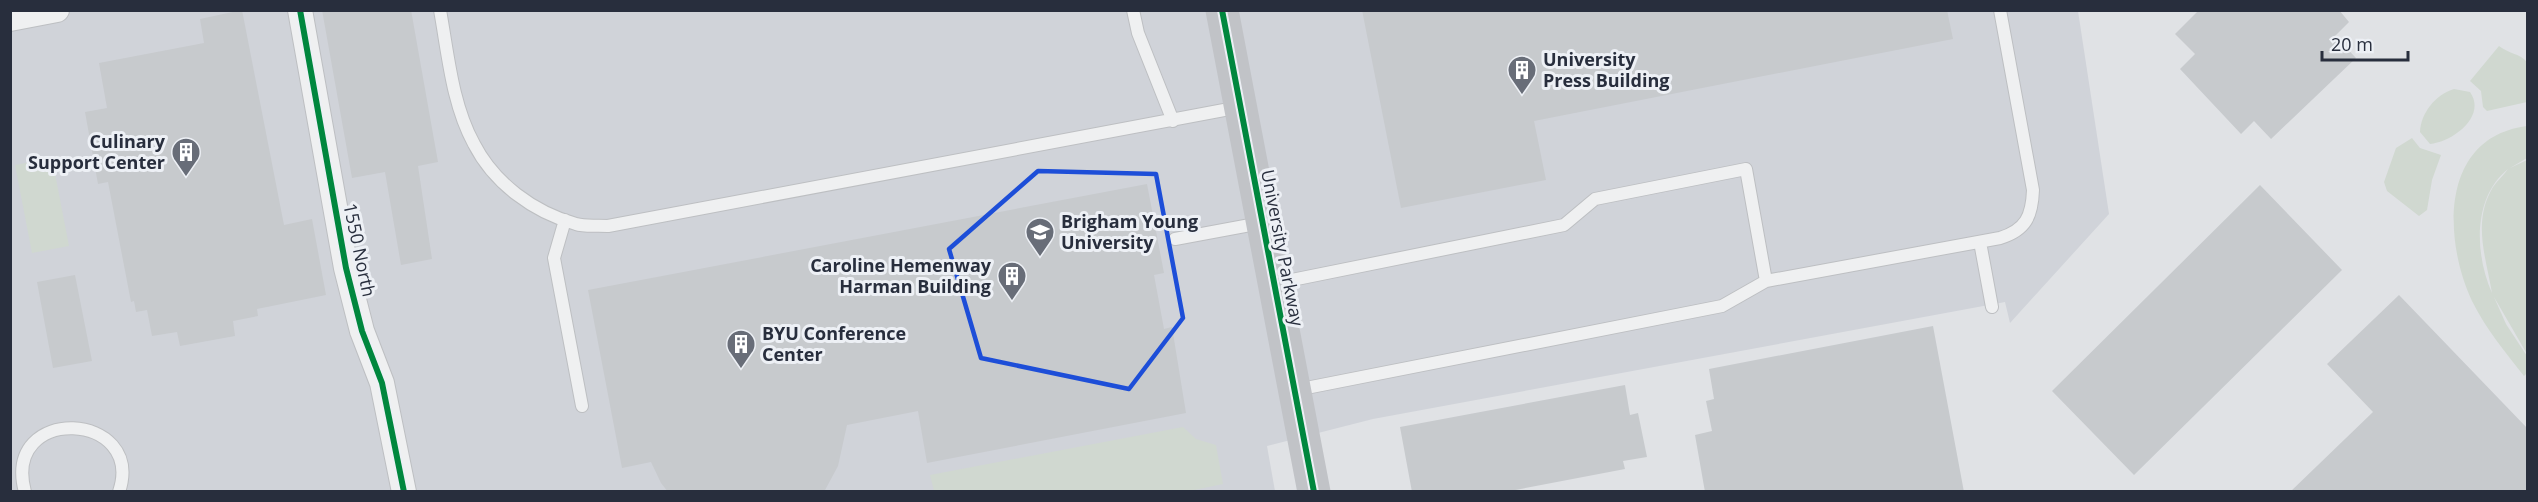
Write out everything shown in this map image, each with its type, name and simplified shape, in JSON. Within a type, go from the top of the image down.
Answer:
[{"type":"main road","name":"University Parkway","points":[[1222,10],[1314,492]]},
{"type":"street","points":[[10,19],[57,10]]},
{"type":"street","name":"1550 North","points":[[300,10],[346,268],[362,331],[382,383],[404,492]]},
{"type":"lane","points":[[440,10],[452,76],[474,144],[511,191],[551,215],[578,225],[608,226],[1240,107]]},
{"type":"lane","points":[[1133,10],[1138,33],[1173,121]]},
{"type":"lane","points":[[1294,390],[1722,306],[1766,281],[1980,242],[2018,231],[2026,224],[2032,204],[2033,190],[2000,10]]},
{"type":"lane","points":[[1274,284],[1564,225],[1595,199],[1746,169],[1766,281]]},
{"type":"lane","points":[[564,220],[554,258],[582,406]]},
{"type":"lane","points":[[1175,239],[1262,222]]},
{"type":"lane","points":[[1980,242],[1992,307]]},
{"type":"lane","points":[[25,492],[23,465],[30,448],[42,436],[57,428],[74,426],[91,430],[105,439],[117,453],[122,469],[119,492]]},
{"type":"highlighted area","points":[[1038,171],[1156,174],[1183,318],[1129,389],[981,358],[949,249]]},
{"type":"shaded area","name":"Brigham Young University","points":[[10,11],[2078,11],[2109,214],[2010,323],[2005,302],[1373,419],[1267,446],[1275,491],[11,491]]},
{"type":"shaded area","points":[[2499,46],[2527,62],[2527,102],[2487,111],[2483,107],[2481,91],[2470,81]]},
{"type":"shaded area","points":[[2454,89],[2470,92],[2474,101],[2471,118],[2457,133],[2430,144],[2420,132],[2423,118],[2435,100]]},
{"type":"shaded area","points":[[2527,126],[2527,158],[2510,168],[2527,160],[2527,354],[2494,297],[2506,324],[2527,356],[2527,373],[2524,376],[2477,311],[2462,276],[2456,249],[2454,221],[2456,194],[2464,170],[2478,149],[2498,134]],"holes":[[[2508,169],[2493,187],[2483,213],[2482,240],[2492,293],[2482,262],[2480,228],[2483,211],[2488,195],[2496,181]]]},
{"type":"shaded area","points":[[2412,138],[2420,148],[2441,155],[2432,180],[2427,210],[2419,216],[2387,191],[2384,182],[2396,148]]},
{"type":"shaded area","points":[[52,158],[69,246],[32,253],[15,165]]},
{"type":"shaded area","points":[[1183,427],[1196,439],[1216,445],[1223,484],[1185,492],[934,491],[930,475]]},
{"type":"building","name":"Culinary Support Center","points":[[242,10],[284,225],[312,219],[326,295],[257,309],[258,316],[233,321],[235,336],[180,346],[177,332],[152,336],[147,310],[136,312],[134,301],[131,302],[108,182],[98,184],[85,112],[107,108],[99,63],[204,43],[200,19]]},
{"type":"building","points":[[322,10],[411,10],[438,162],[418,166],[432,259],[401,265],[385,172],[352,178]]},
{"type":"building","name":"University Press Building","points":[[1362,10],[1947,10],[1953,39],[1534,121],[1546,180],[1401,208]]},
{"type":"building","points":[[2199,10],[2339,10],[2349,22],[2335,36],[2356,58],[2271,139],[2254,121],[2241,134],[2180,69],[2195,54],[2175,34]]},
{"type":"building","points":[[1147,184],[1164,273],[1154,275],[1164,329],[1172,327],[1186,413],[927,463],[918,411],[847,425],[838,466],[824,492],[668,492],[651,462],[622,468],[588,290]]},
{"type":"building","points":[[2260,185],[2342,270],[2134,475],[2052,391]]},
{"type":"building","points":[[75,275],[92,361],[53,368],[37,282]]},
{"type":"building","points":[[2399,295],[2528,429],[2528,492],[2290,492],[2373,412],[2327,364]]},
{"type":"building","points":[[1933,326],[1964,492],[1705,492],[1695,435],[1712,431],[1706,401],[1714,399],[1709,369]]},
{"type":"building","points":[[1625,385],[1630,415],[1638,413],[1647,457],[1623,461],[1625,469],[1505,492],[1412,492],[1400,427]]},
{"type":"cycle path","points":[[300,10],[346,268],[362,331],[382,383],[404,492]]},
{"type":"cycle path","points":[[1222,10],[1314,492]]},
{"type":"place","name":"University Press Building","points":[[1522,96]]},
{"type":"place","name":"Culinary Support Center","points":[[186,178]]},
{"type":"place","name":"Brigham Young University","points":[[1040,258]]},
{"type":"place","name":"Caroline Hemenway Harman Building","points":[[1012,302]]},
{"type":"place","name":"BYU Conference Center","points":[[741,370]]}]
